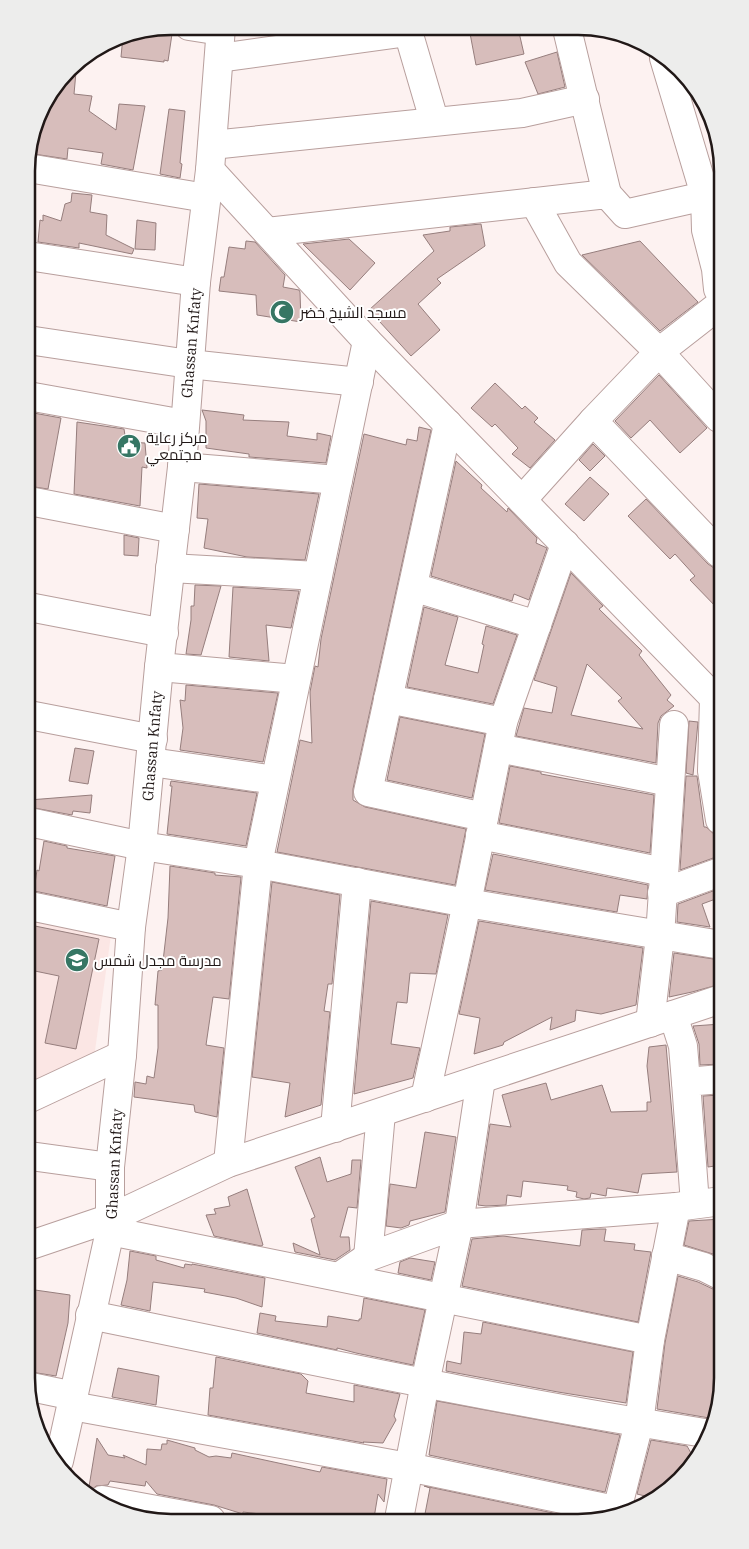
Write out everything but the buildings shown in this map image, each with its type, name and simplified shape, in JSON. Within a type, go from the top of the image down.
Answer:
[{"type":"street","name":"Ghassan Knfaty","points":[[60,1457],[111,1225],[110,1168],[122,1055],[131,928],[142,846],[159,667],[182,467],[196,282],[211,157],[221,35]]},
{"type":"street","points":[[219,58],[373,35]]},
{"type":"street","points":[[408,35],[434,120]]},
{"type":"street","points":[[569,35],[607,194],[625,214],[711,194]]},
{"type":"street","points":[[668,69],[711,194],[706,230],[714,261]]},
{"type":"street","points":[[585,99],[522,113],[434,120],[211,157],[267,232],[367,341],[714,698]]},
{"type":"street","points":[[35,169],[206,198]]},
{"type":"street","points":[[267,232],[607,194]]},
{"type":"street","points":[[534,202],[568,263],[659,352],[714,412]]},
{"type":"street","points":[[35,257],[196,282]]},
{"type":"street","points":[[522,500],[593,421],[659,352],[714,309]]},
{"type":"street","points":[[35,341],[189,364],[359,382]]},
{"type":"street","points":[[228,1163],[258,864],[367,341]]},
{"type":"street","points":[[35,397],[184,424]]},
{"type":"street","points":[[593,421],[714,548]]},
{"type":"street","points":[[448,424],[368,792],[663,882],[714,873]]},
{"type":"street","points":[[182,467],[338,480]]},
{"type":"street","points":[[35,501],[175,529]]},
{"type":"street","points":[[425,1098],[504,722],[565,544]]},
{"type":"street","points":[[170,568],[318,576]]},
{"type":"street","points":[[413,587],[538,625]]},
{"type":"street","points":[[35,608],[164,633]]},
{"type":"street","points":[[159,667],[296,679]]},
{"type":"street","points":[[388,699],[504,722]]},
{"type":"street","points":[[35,717],[152,750],[275,780]]},
{"type":"street","points":[[620,1507],[639,1423],[650,1340],[666,1256],[685,1205],[686,1082],[683,1046],[661,1019],[660,936],[674,725]]},
{"type":"street","points":[[714,743],[712,771],[714,783]]},
{"type":"street","points":[[498,748],[670,782]]},
{"type":"street","points":[[35,823],[142,846],[258,864],[467,903],[714,944]]},
{"type":"street","points":[[336,1128],[357,882]]},
{"type":"street","points":[[35,907],[131,928]]},
{"type":"street","points":[[35,1241],[111,1225],[228,1163],[714,1001]]},
{"type":"street","points":[[35,1096],[122,1055]]},
{"type":"street","points":[[399,1514],[459,1224],[482,1079]]},
{"type":"street","points":[[686,1082],[714,1080]]},
{"type":"street","points":[[368,1257],[382,1113]]},
{"type":"street","points":[[35,1157],[110,1168]]},
{"type":"street","points":[[340,1276],[368,1257],[459,1224],[714,1202]]},
{"type":"street","points":[[111,1225],[340,1276],[650,1340]]},
{"type":"street","points":[[666,1256],[704,1267],[714,1272]]},
{"type":"street","points":[[90,1315],[425,1383],[639,1423],[703,1433]]},
{"type":"street","points":[[36,1389],[73,1401],[408,1467],[607,1510]]},
{"type":"street","points":[[116,1503],[178,1514]]},
{"type":"shaded area","points":[[35,918],[111,935],[94,1058],[35,1081]]},
{"type":"place","name":"مسجد الشيخ خضر","points":[[282,312]]},
{"type":"place","name":"مركز رعاية مجتمعي","points":[[129,446]]},
{"type":"place","name":"مدرسة مجدل شمس","points":[[77,960]]}]
